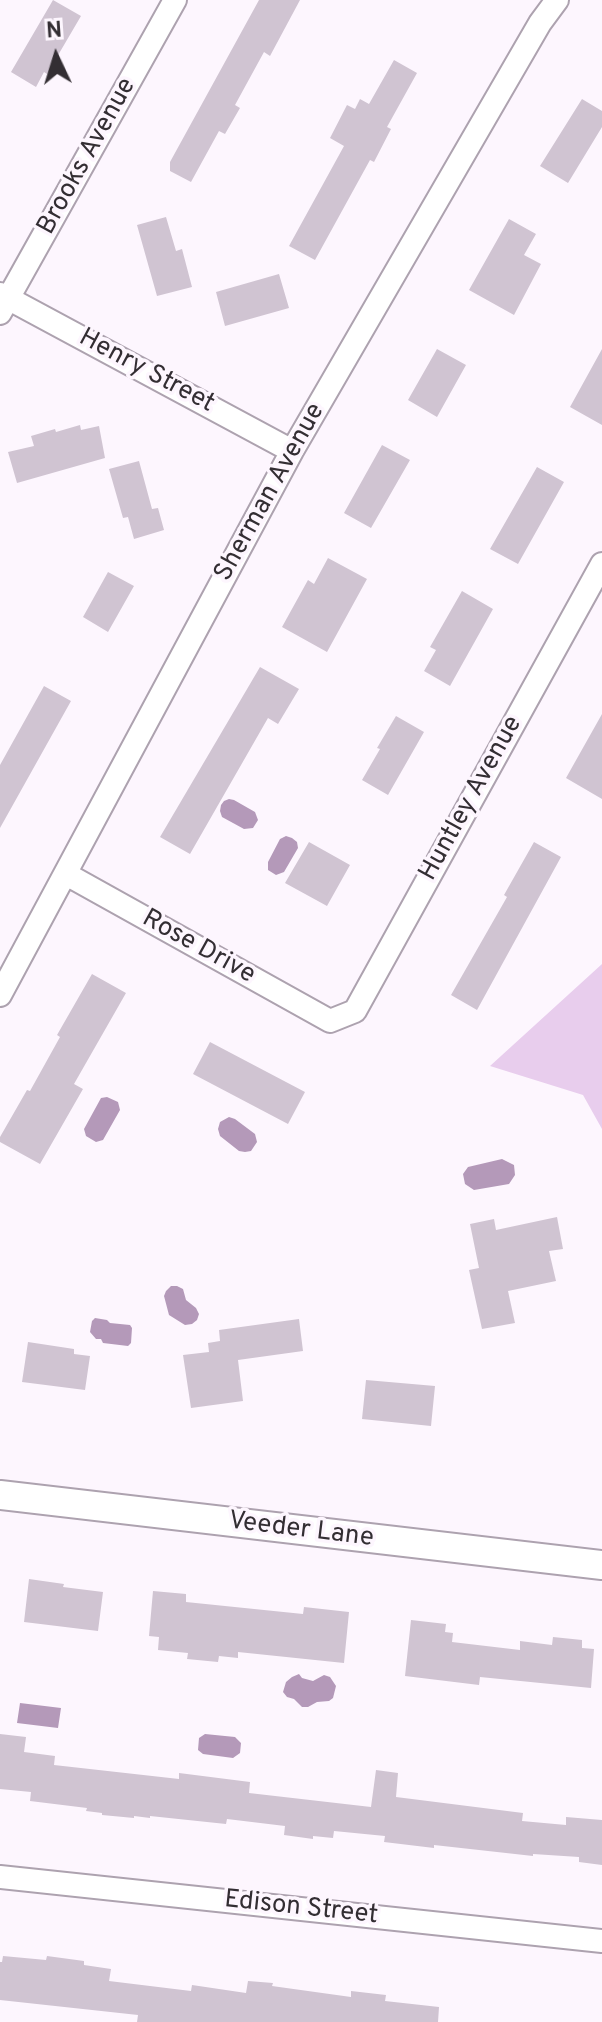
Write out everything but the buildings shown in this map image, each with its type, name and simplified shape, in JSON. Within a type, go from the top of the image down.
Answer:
[{"type":"street","name":"Brooks Avenue","points":[[3,302],[175,0]]},
{"type":"street","name":"Sherman Avenue","points":[[0,995],[292,451],[540,23],[557,0]]},
{"type":"street","name":"Henry Street","points":[[3,302],[292,451]]},
{"type":"street","name":"Huntley Avenue","points":[[330,1021],[355,1011],[602,564]]},
{"type":"street","name":"Rose Drive","points":[[66,874],[330,1021]]},
{"type":"street","name":"Veeder Lane","points":[[0,1495],[602,1565]]},
{"type":"street","name":"Edison Street","points":[[0,1877],[602,1941]]},
{"type":"shaded area","points":[[229,799],[255,812],[258,820],[253,828],[244,829],[222,817],[221,805]]},
{"type":"shaded area","points":[[286,836],[297,842],[298,848],[284,872],[276,875],[268,870],[268,862],[280,839]]},
{"type":"shaded area","points":[[602,964],[602,1129],[583,1095],[490,1066]]},
{"type":"shaded area","points":[[101,1098],[118,1102],[120,1110],[103,1140],[96,1142],[86,1136],[84,1129]]},
{"type":"shaded area","points":[[229,1117],[255,1134],[257,1142],[251,1151],[239,1151],[220,1136],[220,1122]]},
{"type":"shaded area","points":[[502,1159],[514,1165],[515,1175],[509,1184],[474,1190],[465,1184],[463,1174],[468,1167]]},
{"type":"shaded area","points":[[171,1286],[183,1289],[186,1300],[196,1308],[199,1314],[192,1324],[185,1325],[169,1315],[164,1296]]},
{"type":"shaded area","points":[[95,1318],[130,1325],[131,1343],[128,1346],[103,1343],[101,1339],[96,1339],[90,1332]]},
{"type":"shaded area","points":[[299,1674],[313,1681],[324,1675],[330,1677],[336,1686],[333,1698],[302,1707],[287,1697],[283,1692],[286,1682]]},
{"type":"shaded area","points":[[20,1703],[61,1708],[58,1728],[17,1723]]},
{"type":"shaded area","points":[[205,1734],[235,1737],[241,1743],[240,1753],[233,1758],[203,1754],[198,1750],[199,1738]]}]
